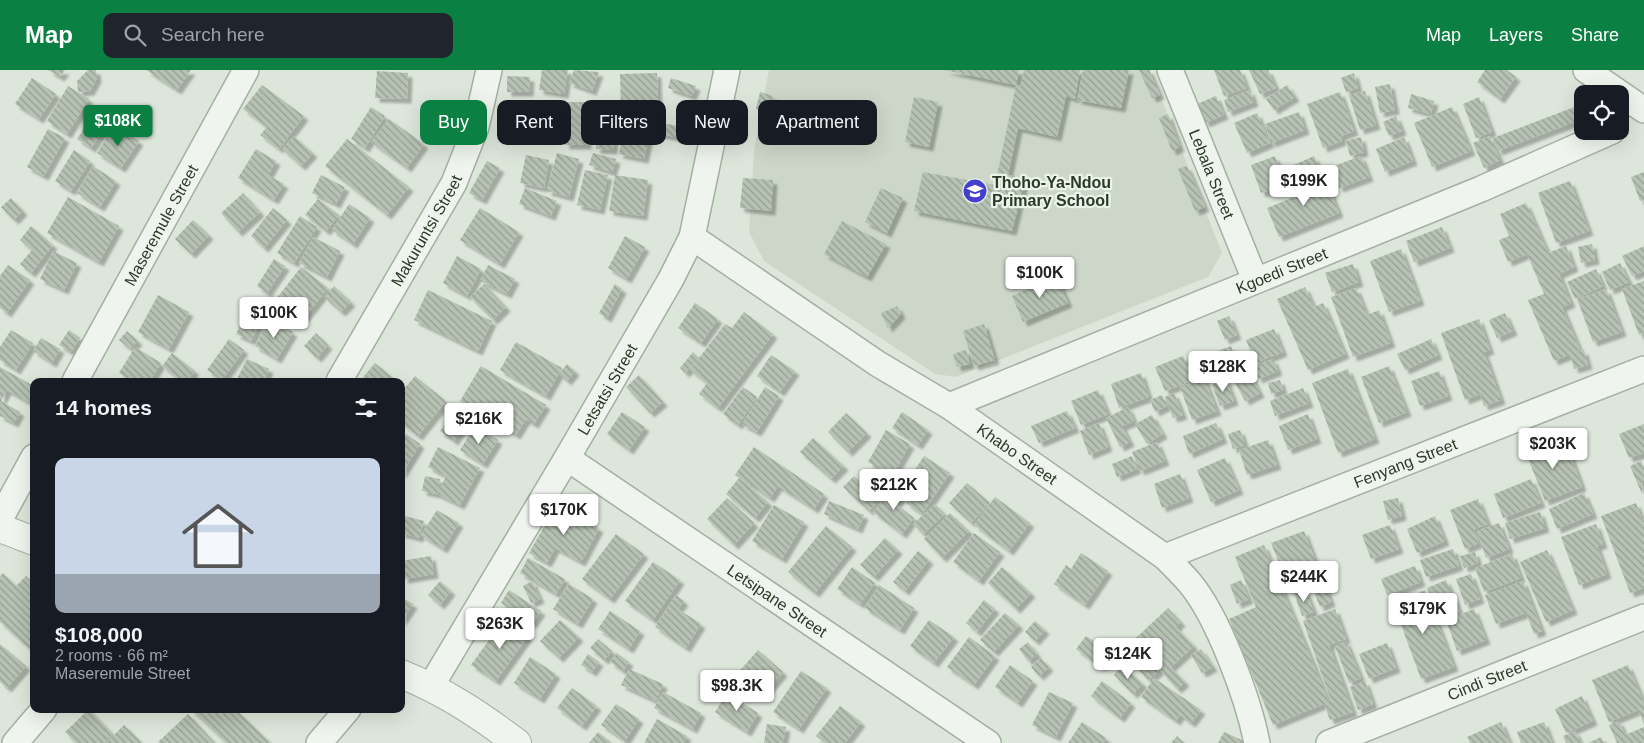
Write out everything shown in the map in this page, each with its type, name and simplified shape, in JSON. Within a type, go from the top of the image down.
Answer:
[{"type":"street","name":"Maseremule Street","points":[[77,378],[246,70]]},
{"type":"street","name":"Makuruntsi Street","points":[[341,378],[454,182],[476,128],[489,70]]},
{"type":"street","name":"Letsatsi Street","points":[[431,686],[667,287],[692,237],[726,70]]},
{"type":"street","name":"Lebala Street","points":[[1170,70],[1255,280]]},
{"type":"street","points":[[1586,70],[1644,110]]},
{"type":"street","points":[[1629,124],[1644,117]]},
{"type":"street","name":"Kgoedi Street","points":[[949,406],[1482,189],[1592,140]]},
{"type":"street","name":"Khabo Street","points":[[692,237],[878,364],[949,406],[1165,557],[1190,582],[1210,614],[1242,688],[1257,743]]},
{"type":"street","name":"Fenyang Street","points":[[1165,557],[1644,369]]},
{"type":"street","name":"Letsipane Street","points":[[567,458],[988,743]]},
{"type":"street","points":[[0,519],[30,464]]},
{"type":"street","points":[[0,528],[30,539]]},
{"type":"street","name":"Cindi Street","points":[[1329,743],[1644,618]]},
{"type":"street","points":[[405,676],[431,686],[475,711],[517,743]]},
{"type":"street","points":[[16,743],[41,713]]},
{"type":"street","points":[[319,743],[345,713]]},
{"type":"shaded area","name":"Thoho-Ya-Ndou Primary School","points":[[769,70],[1150,70],[1222,253],[1208,277],[956,377],[935,374],[764,261],[749,232],[754,151],[758,129],[758,145],[877,145],[877,100],[763,100]]},
{"type":"building","points":[[48,70],[65,70],[60,77]]},
{"type":"building","points":[[88,70],[96,70],[97,78],[90,91],[78,92],[77,81]]},
{"type":"building","points":[[146,70],[191,70],[177,90]]},
{"type":"building","points":[[542,70],[568,70],[564,94],[539,90]]},
{"type":"building","points":[[574,70],[599,72],[592,91],[569,83]]},
{"type":"building","points":[[944,70],[1019,70],[1016,85]]},
{"type":"building","points":[[1024,70],[1080,70],[1075,99],[1066,96],[1057,137],[1018,128],[1008,175],[1025,179],[1012,231],[914,211],[923,172],[995,185],[1016,85],[1021,86]]},
{"type":"building","points":[[1083,70],[1129,70],[1121,108],[1077,100]]},
{"type":"building","points":[[1139,70],[1149,70],[1160,95],[1152,98]]},
{"type":"building","points":[[1214,70],[1240,70],[1247,88],[1224,96]]},
{"type":"building","points":[[1249,70],[1268,70],[1276,88],[1260,94]]},
{"type":"building","points":[[1485,70],[1507,70],[1516,77],[1500,99],[1477,82]]},
{"type":"building","points":[[377,71],[408,73],[407,99],[375,98]]},
{"type":"building","points":[[657,73],[658,100],[621,100],[620,74]]},
{"type":"building","points":[[1354,73],[1358,88],[1346,92],[1341,78]]},
{"type":"building","points":[[507,76],[530,77],[529,92],[507,92]]},
{"type":"building","points":[[32,78],[56,94],[39,119],[15,104]]},
{"type":"building","points":[[671,78],[696,86],[692,96],[668,88]]},
{"type":"building","points":[[1390,84],[1395,110],[1380,113],[1375,87]]},
{"type":"building","points":[[262,85],[304,116],[279,149],[260,135],[267,127],[243,109]]},
{"type":"building","points":[[1287,85],[1295,97],[1274,110],[1266,99]]},
{"type":"building","points":[[68,86],[89,99],[67,134],[47,121]]},
{"type":"building","points":[[1250,90],[1254,102],[1228,112],[1224,100]]},
{"type":"building","points":[[1365,91],[1376,125],[1360,130],[1349,95]]},
{"type":"building","points":[[760,92],[773,96],[772,100],[758,100]]},
{"type":"building","points":[[1340,92],[1354,131],[1341,136],[1342,141],[1323,148],[1307,104]]},
{"type":"building","points":[[1411,94],[1434,101],[1431,114],[1408,108]]},
{"type":"building","points":[[1216,96],[1224,115],[1205,123],[1197,104]]},
{"type":"building","points":[[914,97],[938,102],[929,147],[905,142]]},
{"type":"building","points":[[1479,97],[1492,132],[1476,138],[1463,104]]},
{"type":"building","points":[[571,102],[581,102],[581,145],[571,145]]},
{"type":"building","points":[[99,107],[113,117],[91,148],[77,139]]},
{"type":"building","points":[[371,107],[385,116],[365,148],[351,139]]},
{"type":"building","points":[[1452,107],[1471,151],[1432,167],[1414,123]]},
{"type":"building","points":[[1574,107],[1574,122],[1498,151],[1493,138]]},
{"type":"building","points":[[1299,112],[1305,130],[1271,143],[1265,124]]},
{"type":"building","points":[[1257,113],[1270,143],[1247,153],[1234,123]]},
{"type":"building","points":[[1168,114],[1180,147],[1172,151],[1159,118]]},
{"type":"building","points":[[1396,116],[1402,131],[1389,136],[1383,122]]},
{"type":"building","points":[[389,119],[420,141],[420,145],[423,145],[407,168],[371,142]]},
{"type":"building","points":[[666,124],[676,126],[676,137],[666,135]]},
{"type":"building","points":[[114,126],[139,141],[121,168],[97,153]]},
{"type":"building","points":[[48,129],[65,138],[44,176],[27,167]]},
{"type":"building","points":[[294,136],[313,153],[301,166],[282,149]]},
{"type":"building","points":[[1490,136],[1500,160],[1484,168],[1473,143]]},
{"type":"building","points":[[1361,137],[1364,152],[1350,156],[1346,141]]},
{"type":"building","points":[[1404,137],[1413,161],[1385,172],[1376,149]]},
{"type":"building","points":[[347,139],[409,187],[387,215],[325,166]]},
{"type":"building","points":[[596,145],[613,145],[613,150],[596,149]]},
{"type":"building","points":[[621,145],[647,145],[644,159],[619,154]]},
{"type":"building","points":[[256,149],[276,161],[268,175],[284,184],[274,200],[238,178]]},
{"type":"building","points":[[74,150],[90,161],[71,191],[55,181]]},
{"type":"building","points":[[557,153],[579,159],[569,197],[547,191]]},
{"type":"building","points":[[593,153],[616,159],[612,172],[589,165]]},
{"type":"building","points":[[526,155],[549,160],[544,188],[520,183]]},
{"type":"building","points":[[1275,156],[1285,185],[1261,193],[1251,165]]},
{"type":"building","points":[[1314,156],[1321,171],[1289,185],[1282,170]]},
{"type":"building","points":[[1361,156],[1369,177],[1339,188],[1331,167]]},
{"type":"building","points":[[487,161],[500,168],[482,200],[469,193]]},
{"type":"building","points":[[93,166],[116,181],[100,207],[77,193]]},
{"type":"building","points":[[1187,166],[1205,207],[1195,211],[1178,169]]},
{"type":"building","points":[[585,170],[608,175],[600,210],[577,205]]},
{"type":"building","points":[[1644,172],[1644,200],[1640,201],[1631,177]]},
{"type":"building","points":[[321,175],[345,187],[336,204],[312,193]]},
{"type":"building","points":[[615,175],[648,180],[643,216],[609,211]]},
{"type":"building","points":[[1324,176],[1339,213],[1279,237],[1267,208],[1294,197],[1291,190]]},
{"type":"building","points":[[743,178],[773,180],[771,211],[740,208]]},
{"type":"building","points":[[1570,181],[1589,231],[1556,243],[1538,193]]},
{"type":"building","points":[[525,188],[557,201],[551,216],[519,204]]},
{"type":"building","points":[[881,188],[903,198],[887,233],[865,222]]},
{"type":"building","points":[[243,193],[260,212],[238,232],[221,213]]},
{"type":"building","points":[[68,197],[119,226],[99,262],[47,233]]},
{"type":"building","points":[[11,198],[23,211],[14,220],[1,207]]},
{"type":"building","points":[[318,199],[339,215],[326,231],[305,215]]},
{"type":"building","points":[[1526,203],[1548,253],[1566,246],[1574,267],[1559,274],[1571,303],[1562,307],[1580,350],[1554,361],[1528,300],[1544,294],[1527,254],[1508,262],[1499,240],[1509,236],[1500,214]]},
{"type":"building","points":[[349,204],[370,218],[353,244],[332,230]]},
{"type":"building","points":[[273,208],[287,220],[264,248],[251,236]]},
{"type":"building","points":[[480,208],[519,232],[500,264],[460,240]]},
{"type":"building","points":[[300,216],[317,227],[294,263],[277,253]]},
{"type":"building","points":[[193,220],[209,235],[191,254],[175,239]]},
{"type":"building","points":[[842,221],[886,244],[867,277],[824,254]]},
{"type":"building","points":[[31,226],[53,245],[31,273],[20,264],[32,250],[20,240]]},
{"type":"building","points":[[1442,227],[1450,248],[1414,262],[1406,241]]},
{"type":"building","points":[[625,236],[645,247],[627,279],[608,268]]},
{"type":"building","points":[[313,237],[340,251],[327,277],[299,263]]},
{"type":"building","points":[[1592,244],[1595,260],[1581,263],[1578,247]]},
{"type":"building","points":[[1644,246],[1644,271],[1632,276],[1622,256]]},
{"type":"building","points":[[1401,249],[1420,301],[1389,312],[1370,261]]},
{"type":"building","points":[[53,251],[77,263],[64,290],[40,279]]},
{"type":"building","points":[[457,256],[481,269],[467,296],[443,283]]},
{"type":"building","points":[[274,259],[285,266],[267,293],[257,286]]},
{"type":"building","points":[[1620,263],[1629,282],[1610,290],[1602,272]]},
{"type":"building","points":[[1353,264],[1359,282],[1332,292],[1325,273]]},
{"type":"building","points":[[8,265],[30,280],[7,313],[0,308],[0,276]]},
{"type":"building","points":[[488,265],[515,279],[507,294],[480,281]]},
{"type":"building","points":[[301,267],[328,288],[300,323],[273,303]]},
{"type":"building","points":[[1596,269],[1603,286],[1575,299],[1567,282]]},
{"type":"building","points":[[1056,276],[1068,303],[1023,322],[1012,296]]},
{"type":"building","points":[[1644,281],[1644,333],[1639,335],[1622,289]]},
{"type":"building","points":[[484,284],[506,307],[493,320],[470,297]]},
{"type":"building","points":[[615,284],[622,289],[607,318],[599,313]]},
{"type":"building","points":[[334,286],[351,302],[341,312],[324,297]]},
{"type":"building","points":[[1305,287],[1314,307],[1323,303],[1345,354],[1308,370],[1277,299]]},
{"type":"building","points":[[1356,288],[1367,315],[1379,310],[1391,343],[1353,357],[1331,297]]},
{"type":"building","points":[[1606,289],[1622,332],[1593,342],[1577,299]]},
{"type":"building","points":[[428,290],[492,321],[478,351],[414,320]]},
{"type":"building","points":[[158,295],[189,312],[169,349],[138,332]]},
{"type":"building","points":[[252,301],[267,309],[251,341],[236,334]]},
{"type":"building","points":[[695,303],[718,319],[701,343],[678,328]]},
{"type":"building","points":[[897,306],[901,314],[888,328],[881,313]]},
{"type":"building","points":[[744,312],[773,334],[718,408],[699,394],[707,383],[690,370],[725,324],[732,328]]},
{"type":"building","points":[[1505,313],[1513,331],[1497,338],[1489,320]]},
{"type":"building","points":[[1229,316],[1237,335],[1225,340],[1217,321]]},
{"type":"building","points":[[270,319],[293,332],[277,359],[255,346]]},
{"type":"building","points":[[1479,319],[1490,350],[1484,352],[1501,400],[1484,406],[1480,394],[1465,400],[1441,333]]},
{"type":"building","points":[[984,324],[995,360],[974,366],[963,331]]},
{"type":"building","points":[[1274,329],[1283,352],[1255,363],[1246,340]]},
{"type":"building","points":[[11,330],[33,343],[16,370],[0,360],[0,347]]},
{"type":"building","points":[[69,330],[80,338],[71,352],[59,345]]},
{"type":"building","points":[[127,331],[138,341],[130,349],[119,340]]},
{"type":"building","points":[[316,333],[328,345],[317,358],[304,346]]},
{"type":"building","points":[[41,338],[60,349],[52,363],[33,351]]},
{"type":"building","points":[[229,339],[244,350],[223,378],[219,378],[207,370]]},
{"type":"building","points":[[1431,339],[1438,355],[1405,370],[1397,354]]},
{"type":"building","points":[[516,342],[562,368],[546,396],[500,370]]},
{"type":"building","points":[[1231,346],[1240,371],[1211,381],[1202,357]]},
{"type":"building","points":[[135,347],[161,363],[152,378],[127,378],[119,373]]},
{"type":"building","points":[[966,350],[970,364],[957,367],[953,354]]},
{"type":"building","points":[[1584,350],[1588,365],[1574,369],[1570,354]]},
{"type":"building","points":[[693,352],[699,358],[685,373],[680,368]]},
{"type":"building","points":[[172,353],[195,371],[189,378],[178,378],[162,366]]},
{"type":"building","points":[[771,355],[795,371],[780,392],[757,376]]},
{"type":"building","points":[[1183,356],[1194,380],[1165,391],[1155,367]]},
{"type":"building","points":[[247,359],[269,369],[265,378],[238,378]]},
{"type":"building","points":[[1273,359],[1278,371],[1258,379],[1253,366]]},
{"type":"building","points":[[375,363],[393,378],[362,378]]},
{"type":"building","points":[[567,364],[575,371],[567,381],[559,374]]},
{"type":"building","points":[[481,366],[546,405],[534,424],[526,419],[516,435],[460,401]]},
{"type":"building","points":[[1389,366],[1407,412],[1379,423],[1361,377]]},
{"type":"building","points":[[0,367],[30,384],[30,398],[28,402],[7,390],[1,401],[20,412],[14,423],[0,416]]},
{"type":"building","points":[[1348,369],[1375,439],[1338,453],[1312,383]]},
{"type":"building","points":[[1249,371],[1260,393],[1245,401],[1233,379]]},
{"type":"building","points":[[1439,371],[1448,396],[1420,406],[1411,381]]},
{"type":"building","points":[[1141,373],[1149,397],[1119,408],[1111,384]]},
{"type":"building","points":[[639,375],[663,402],[650,413],[626,387]]},
{"type":"building","points":[[415,376],[446,401],[418,436],[405,425],[405,388]]},
{"type":"building","points":[[1204,378],[1217,411],[1192,420],[1180,387]]},
{"type":"building","points":[[1226,379],[1234,401],[1220,406],[1212,385]]},
{"type":"building","points":[[1280,380],[1283,390],[1271,394],[1268,383]]},
{"type":"building","points":[[743,387],[757,397],[738,425],[723,414]]},
{"type":"building","points":[[765,387],[779,396],[757,432],[742,424]]},
{"type":"building","points":[[1303,388],[1309,403],[1275,416],[1270,401]]},
{"type":"building","points":[[1098,390],[1108,414],[1081,425],[1071,401]]},
{"type":"building","points":[[1174,393],[1183,415],[1173,418],[1165,397]]},
{"type":"building","points":[[1162,395],[1167,406],[1155,412],[1150,400]]},
{"type":"building","points":[[459,404],[472,413],[454,441],[440,431]]},
{"type":"building","points":[[1128,407],[1134,421],[1122,426],[1130,442],[1120,447],[1106,418]]},
{"type":"building","points":[[1067,411],[1075,428],[1039,443],[1031,426]]},
{"type":"building","points":[[622,412],[645,427],[629,450],[607,434]]},
{"type":"building","points":[[902,412],[928,430],[918,445],[892,428]]},
{"type":"building","points":[[846,413],[867,433],[848,452],[828,432]]},
{"type":"building","points":[[1308,414],[1317,439],[1288,450],[1279,426]]},
{"type":"building","points":[[1152,415],[1163,434],[1147,444],[1135,424]]},
{"type":"building","points":[[1099,423],[1108,447],[1089,455],[1080,431]]},
{"type":"building","points":[[1216,423],[1223,439],[1189,454],[1183,436]]},
{"type":"building","points":[[1644,424],[1644,453],[1629,458],[1619,434]]},
{"type":"building","points":[[475,426],[498,440],[483,464],[460,450]]},
{"type":"building","points":[[886,430],[910,444],[892,476],[868,462]]},
{"type":"building","points":[[1240,430],[1245,445],[1233,449],[1228,434]]},
{"type":"building","points":[[406,434],[420,444],[405,468]]},
{"type":"building","points":[[813,438],[844,466],[831,479],[800,452]]},
{"type":"building","points":[[1268,440],[1277,465],[1247,475],[1239,450]]},
{"type":"building","points":[[1554,440],[1560,454],[1569,451],[1582,487],[1545,501],[1525,451]]},
{"type":"building","points":[[1157,442],[1165,461],[1140,471],[1132,452]]},
{"type":"building","points":[[438,447],[480,468],[460,505],[437,494],[446,476],[428,467]]},
{"type":"building","points":[[754,447],[824,494],[814,509],[778,486],[770,498],[735,475]]},
{"type":"building","points":[[924,456],[950,473],[922,514],[906,503],[915,489],[906,483]]},
{"type":"building","points":[[1132,456],[1137,469],[1117,477],[1112,464]]},
{"type":"building","points":[[1225,458],[1239,490],[1211,502],[1197,470]]},
{"type":"building","points":[[1641,461],[1644,468],[1642,494],[1630,466]]},
{"type":"building","points":[[1180,474],[1189,498],[1162,508],[1154,484]]},
{"type":"building","points":[[425,476],[440,479],[437,494],[422,491]]},
{"type":"building","points":[[854,476],[880,499],[869,511],[843,487]]},
{"type":"building","points":[[739,478],[768,502],[755,518],[726,494]]},
{"type":"building","points":[[1531,479],[1541,503],[1503,518],[1494,494]]},
{"type":"building","points":[[967,483],[990,503],[971,523],[949,503]]},
{"type":"building","points":[[893,485],[904,494],[896,504],[914,518],[902,534],[873,512]]},
{"type":"building","points":[[1584,493],[1593,514],[1557,529],[1549,509]]},
{"type":"building","points":[[995,497],[1030,523],[1009,551],[974,525]]},
{"type":"building","points":[[727,498],[754,523],[734,545],[707,519]]},
{"type":"building","points":[[1398,498],[1402,516],[1388,520],[1383,501]]},
{"type":"building","points":[[1478,499],[1488,524],[1474,529],[1479,543],[1465,549],[1450,510]]},
{"type":"building","points":[[829,501],[864,515],[858,529],[824,514]]},
{"type":"building","points":[[1636,503],[1644,525],[1644,588],[1630,593],[1601,516]]},
{"type":"building","points":[[557,504],[599,528],[581,562],[555,548],[547,563],[529,553]]},
{"type":"building","points":[[935,504],[945,514],[923,534],[913,524]]},
{"type":"building","points":[[774,505],[804,522],[782,559],[752,541]]},
{"type":"building","points":[[437,510],[459,523],[443,549],[421,535]]},
{"type":"building","points":[[1540,512],[1545,528],[1510,539],[1505,523]]},
{"type":"building","points":[[950,513],[969,531],[942,558],[924,539]]},
{"type":"building","points":[[405,516],[424,521],[419,538],[405,534]]},
{"type":"building","points":[[1435,516],[1445,541],[1417,553],[1407,529]]},
{"type":"building","points":[[1499,523],[1509,549],[1486,558],[1477,531]]},
{"type":"building","points":[[1596,524],[1603,544],[1597,546],[1607,574],[1579,585],[1561,537]]},
{"type":"building","points":[[1390,525],[1399,549],[1371,559],[1362,535]]},
{"type":"building","points":[[826,526],[852,547],[815,593],[788,572]]},
{"type":"building","points":[[1304,531],[1331,602],[1320,607],[1311,584],[1290,591],[1271,543]]},
{"type":"building","points":[[974,533],[1000,552],[979,581],[953,562]]},
{"type":"building","points":[[616,534],[644,554],[610,599],[582,579]]},
{"type":"building","points":[[885,538],[898,550],[874,577],[860,565]]},
{"type":"building","points":[[1264,545],[1329,702],[1331,701],[1303,621],[1335,609],[1346,639],[1329,645],[1353,712],[1330,720],[1324,704],[1273,725],[1229,619],[1256,607],[1235,557]]},
{"type":"building","points":[[1453,549],[1459,566],[1426,577],[1420,560]]},
{"type":"building","points":[[1547,550],[1573,610],[1546,622],[1520,562]]},
{"type":"building","points":[[918,551],[929,560],[905,591],[893,582]]},
{"type":"building","points":[[1475,552],[1478,563],[1464,568],[1460,556]]},
{"type":"building","points":[[1081,553],[1108,571],[1085,605],[1054,584],[1066,565],[1071,569]]},
{"type":"building","points":[[1512,554],[1521,578],[1484,592],[1475,568]]},
{"type":"building","points":[[431,556],[434,574],[405,579],[405,560]]},
{"type":"building","points":[[528,558],[565,579],[556,594],[520,573]]},
{"type":"building","points":[[653,562],[680,580],[653,620],[625,601]]},
{"type":"building","points":[[1415,566],[1421,582],[1387,595],[1381,579]]},
{"type":"building","points":[[852,567],[875,583],[860,604],[837,589]]},
{"type":"building","points":[[1002,567],[1031,593],[1016,609],[988,583]]},
{"type":"building","points":[[3,573],[16,586],[26,576],[30,580],[30,649],[0,622],[0,576]]},
{"type":"building","points":[[1471,574],[1480,599],[1465,605],[1456,579]]},
{"type":"building","points":[[1241,580],[1249,599],[1237,604],[1230,585]]},
{"type":"building","points":[[1446,580],[1460,612],[1441,620],[1427,588]]},
{"type":"building","points":[[440,581],[451,591],[440,605],[428,595]]},
{"type":"building","points":[[532,581],[540,599],[531,603],[523,586]]},
{"type":"building","points":[[1523,581],[1542,631],[1534,634],[1526,613],[1496,624],[1485,595]]},
{"type":"building","points":[[569,584],[593,599],[578,624],[553,609]]},
{"type":"building","points":[[879,585],[914,608],[900,630],[865,608]]},
{"type":"building","points":[[1305,589],[1314,612],[1302,616],[1294,593]]},
{"type":"building","points":[[509,590],[541,611],[532,624],[501,603]]},
{"type":"building","points":[[1425,590],[1454,667],[1421,679],[1393,603]]},
{"type":"building","points":[[676,595],[684,601],[678,609],[701,624],[686,648],[655,627]]},
{"type":"building","points":[[405,599],[413,604],[405,616]]},
{"type":"building","points":[[984,600],[995,609],[977,632],[966,623]]},
{"type":"building","points":[[1168,608],[1181,622],[1176,627],[1194,646],[1171,667],[1185,682],[1177,689],[1160,670],[1148,680],[1122,651]]},
{"type":"building","points":[[1474,609],[1486,640],[1457,651],[1446,620]]},
{"type":"building","points":[[610,611],[640,631],[629,649],[598,629]]},
{"type":"building","points":[[1005,613],[1019,625],[994,652],[980,640]]},
{"type":"building","points":[[504,619],[528,636],[496,681],[471,665]]},
{"type":"building","points":[[560,620],[579,637],[559,658],[540,641]]},
{"type":"building","points":[[929,620],[954,637],[934,663],[910,646]]},
{"type":"building","points":[[1035,621],[1045,630],[1035,641],[1025,632]]},
{"type":"building","points":[[1086,636],[1111,652],[1101,667],[1076,649]]},
{"type":"building","points":[[969,637],[995,656],[974,685],[947,667]]},
{"type":"building","points":[[598,639],[612,651],[604,660],[590,648]]},
{"type":"building","points":[[1346,641],[1361,678],[1349,683],[1335,646]]},
{"type":"building","points":[[1028,642],[1037,654],[1028,661],[1019,649]]},
{"type":"building","points":[[1387,643],[1396,668],[1369,679],[1359,654]]},
{"type":"building","points":[[0,644],[26,666],[7,688],[0,682]]},
{"type":"building","points":[[1201,649],[1213,667],[1202,673],[1191,655]]},
{"type":"building","points":[[758,650],[783,672],[762,697],[736,675]]},
{"type":"building","points":[[617,653],[629,662],[623,671],[610,662]]},
{"type":"building","points":[[588,654],[599,662],[592,672],[581,665]]},
{"type":"building","points":[[530,657],[556,674],[540,699],[514,683]]},
{"type":"building","points":[[1041,658],[1049,667],[1039,676],[1031,667]]},
{"type":"building","points":[[1010,665],[1033,681],[1018,703],[995,687]]},
{"type":"building","points":[[1123,665],[1143,684],[1133,694],[1114,675]]},
{"type":"building","points":[[1628,665],[1644,703],[1644,724],[1638,710],[1609,722],[1592,680]]},
{"type":"building","points":[[629,669],[663,684],[656,701],[621,685]]},
{"type":"building","points":[[801,671],[827,688],[799,729],[773,712]]},
{"type":"building","points":[[1154,678],[1201,710],[1191,723],[1180,715],[1176,721],[1141,697]]},
{"type":"building","points":[[1102,681],[1131,703],[1120,718],[1091,696]]},
{"type":"building","points":[[1365,681],[1373,704],[1358,710],[1350,687]]},
{"type":"building","points":[[572,688],[597,706],[582,726],[557,708]]},
{"type":"building","points":[[663,692],[701,713],[693,729],[654,708]]},
{"type":"building","points":[[1049,692],[1073,703],[1056,737],[1032,725]]},
{"type":"building","points":[[727,693],[758,713],[747,732],[715,712]]},
{"type":"building","points":[[1582,696],[1593,721],[1566,733],[1555,709]]},
{"type":"building","points":[[616,704],[639,719],[625,741],[601,725]]},
{"type":"building","points":[[840,706],[861,722],[845,743],[825,743],[816,736]]},
{"type":"building","points":[[85,713],[93,713],[113,734],[104,743],[76,743],[65,732]]},
{"type":"building","points":[[194,713],[239,713],[269,741],[267,743],[226,743]]},
{"type":"building","points":[[188,714],[215,743],[158,742]]},
{"type":"building","points":[[657,719],[687,736],[683,743],[644,743]]},
{"type":"building","points":[[1619,721],[1625,735],[1644,727],[1644,743],[1617,743],[1609,725]]},
{"type":"building","points":[[1082,722],[1106,738],[1103,743],[1068,743]]},
{"type":"building","points":[[1501,722],[1510,743],[1470,743],[1467,737]]},
{"type":"building","points":[[1544,722],[1552,743],[1521,743],[1517,732]]},
{"type":"building","points":[[767,724],[786,727],[783,743],[764,743]]},
{"type":"building","points":[[124,725],[142,743],[106,743]]},
{"type":"building","points":[[1575,731],[1581,743],[1566,743],[1563,736]]},
{"type":"building","points":[[598,732],[612,743],[589,743]]},
{"type":"building","points":[[1224,732],[1248,743],[1218,743]]},
{"type":"building","points":[[1177,736],[1184,743],[1171,743]]},
{"type":"building","points":[[1601,737],[1604,743],[1588,743]]},
{"type":"place","name":"Thoho-Ya-Ndou Primary School","points":[[975,191]]}]
